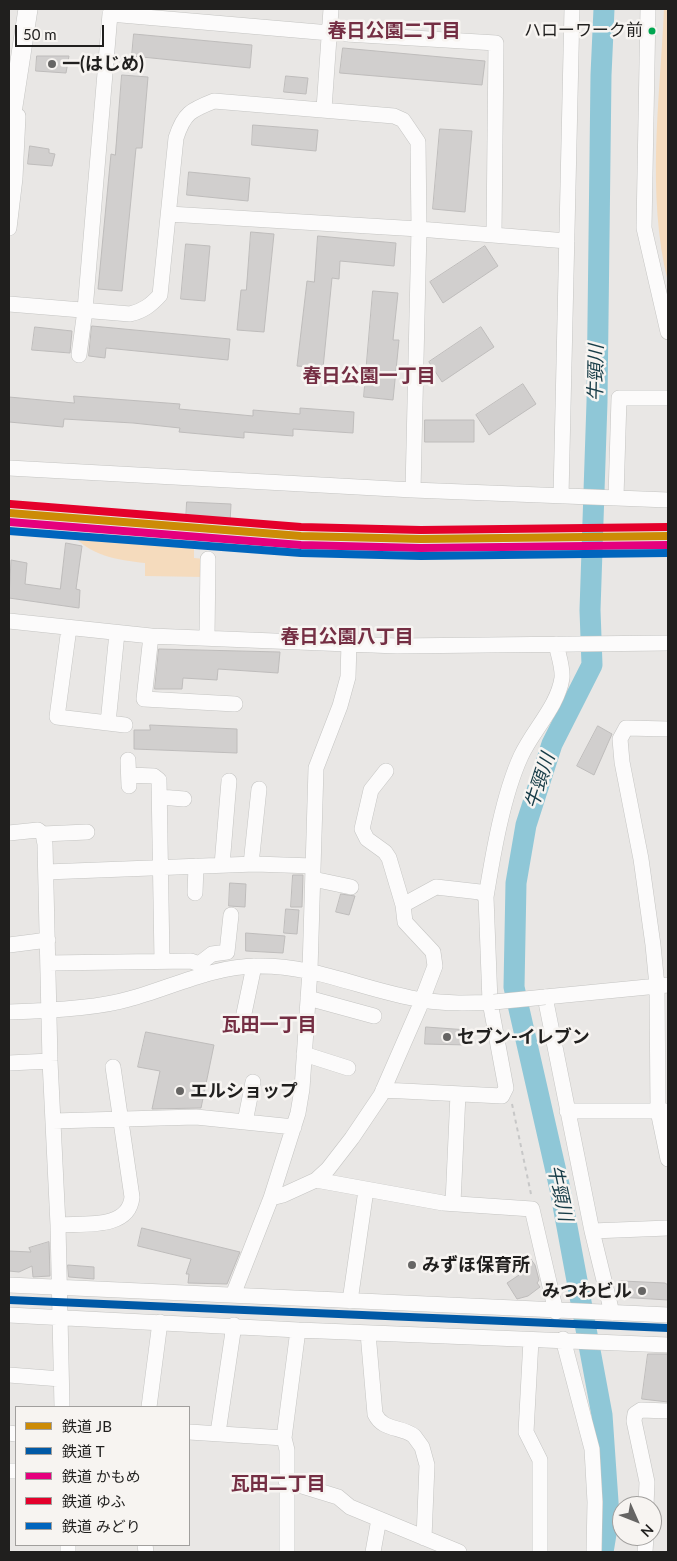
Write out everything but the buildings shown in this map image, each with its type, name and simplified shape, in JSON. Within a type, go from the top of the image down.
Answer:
[{"type":"main road","points":[[9,132],[28,9]]},
{"type":"street","points":[[324,108],[331,9]]},
{"type":"street","points":[[561,496],[572,9]]},
{"type":"street","points":[[648,9],[644,228],[668,332]]},
{"type":"street","points":[[79,355],[85,310],[110,14],[330,33],[496,43],[494,234]]},
{"type":"street","points":[[9,77],[22,50]]},
{"type":"street","points":[[9,228],[15,178],[22,50]]},
{"type":"street","points":[[9,304],[130,314],[141,311],[160,295],[170,214],[176,138],[180,125],[190,111],[214,101],[324,108],[394,116],[403,120],[412,129],[418,142],[419,229],[413,490]]},
{"type":"street","points":[[170,214],[494,234],[566,241]]},
{"type":"street","points":[[616,496],[619,398],[668,398]]},
{"type":"street","points":[[9,468],[413,490],[561,496],[616,496],[668,500]]},
{"type":"street","points":[[207,636],[208,559]]},
{"type":"street","points":[[9,621],[151,636],[207,636],[397,646],[668,643]]},
{"type":"street","points":[[69,628],[57,717],[125,725]]},
{"type":"street","points":[[108,723],[117,633]]},
{"type":"street","points":[[151,636],[144,699],[235,704]]},
{"type":"street","points":[[234,1295],[272,1198],[294,1127],[302,1089],[310,970],[316,768],[340,706],[348,677],[349,643]]},
{"type":"street","points":[[383,1090],[502,1096],[506,1088],[494,1033],[486,897],[508,792],[521,756],[560,686],[562,676],[562,643]]},
{"type":"street","points":[[668,729],[626,728],[620,739],[622,762],[663,985],[663,1111],[668,1159]]},
{"type":"street","points":[[272,1198],[284,1195],[316,1180],[328,1169],[352,1138],[383,1090],[423,1000],[435,966],[435,959],[428,944],[405,922],[403,905],[389,858],[385,852],[367,839],[362,829],[371,790],[386,771]]},
{"type":"street","points":[[129,774],[158,778],[162,867],[162,962]]},
{"type":"street","points":[[222,865],[229,781]]},
{"type":"street","points":[[251,864],[259,789]]},
{"type":"street","points":[[160,797],[184,799]]},
{"type":"street","points":[[9,833],[38,830],[44,834],[87,832]]},
{"type":"street","points":[[44,834],[50,1061],[58,1225],[62,1406]]},
{"type":"street","points":[[46,872],[251,864],[313,872],[351,887]]},
{"type":"street","points":[[195,893],[196,866]]},
{"type":"street","points":[[403,905],[436,887],[480,892],[486,897]]},
{"type":"street","points":[[201,970],[212,954],[227,952],[231,915]]},
{"type":"street","points":[[9,945],[48,940]]},
{"type":"street","points":[[48,963],[191,961],[201,970]]},
{"type":"street","points":[[9,1012],[49,1011],[127,1000],[201,970],[254,966],[283,966],[310,970],[423,1000],[492,1002],[663,985]]},
{"type":"street","points":[[242,1023],[254,966]]},
{"type":"street","points":[[545,997],[592,1231],[612,1313]]},
{"type":"street","points":[[308,998],[374,1016]]},
{"type":"street","points":[[304,1054],[348,1068]]},
{"type":"street","points":[[9,1063],[50,1061]]},
{"type":"street","points":[[58,1225],[112,1221],[121,1218],[132,1204],[113,1067]]},
{"type":"street","points":[[245,1122],[253,1082]]},
{"type":"street","points":[[453,1204],[458,1094]]},
{"type":"street","points":[[567,1111],[663,1111]]},
{"type":"street","points":[[53,1121],[196,1117],[294,1127]]},
{"type":"street","points":[[316,1180],[453,1204],[532,1209],[556,1312]]},
{"type":"street","points":[[350,1302],[366,1190]]},
{"type":"street","points":[[592,1231],[668,1228]]},
{"type":"street","points":[[9,1285],[668,1316]]},
{"type":"street","points":[[9,1315],[234,1325],[298,1330],[531,1340],[564,1339],[668,1345]]},
{"type":"street","points":[[149,1406],[160,1322]]},
{"type":"street","points":[[218,1433],[234,1325]]},
{"type":"street","points":[[287,1552],[287,1450],[284,1438],[298,1330]]},
{"type":"street","points":[[368,1333],[378,1421],[414,1436],[426,1455],[424,1538]]},
{"type":"street","points":[[564,1339],[592,1449],[595,1502],[594,1552]]},
{"type":"street","points":[[531,1340],[526,1432],[540,1460],[540,1552]]},
{"type":"street","points":[[9,1375],[61,1378]]},
{"type":"street","points":[[646,1496],[647,1482],[634,1421],[635,1414],[641,1410],[668,1410]]},
{"type":"street","points":[[190,1432],[284,1438]]},
{"type":"street","points":[[286,1481],[338,1497],[350,1507],[459,1552]]},
{"type":"street","points":[[373,1552],[379,1519]]},
{"type":"shaded area","points":[[664,9],[668,9],[668,282],[661,248],[656,180],[656,146]]},
{"type":"shaded area","points":[[71,533],[194,541],[194,558],[205,559],[204,577],[145,576],[145,563],[114,558],[95,552],[78,541]]},
{"type":"waterway","name":"牛頸川","points":[[603,1552],[609,1516],[602,1415],[560,1189],[514,987],[516,883],[526,825],[552,744],[592,665],[590,610],[597,402],[601,75],[604,9]]},
{"type":"rail line","name":"ゆふ","points":[[10,504],[301,527],[421,530],[668,527]]},
{"type":"rail line","name":"JB","points":[[9,513],[301,536],[421,539],[668,536]]},
{"type":"rail line","name":"かもめ","points":[[9,522],[301,545],[421,548],[668,545]]},
{"type":"rail line","name":"みどり","points":[[9,531],[301,553],[421,556],[668,553]]},
{"type":"rail line","name":"T","points":[[9,1300],[668,1328]]},
{"type":"place","name":"ハローワーク前","points":[[652,31]]},
{"type":"place","name":"一(はじめ)","points":[[52,64]]},
{"type":"place","name":"セブン-イレブン","points":[[447,1037]]},
{"type":"place","name":"エルショップ","points":[[180,1091]]},
{"type":"place","name":"みずほ保育所","points":[[412,1265]]},
{"type":"place","name":"みつわビル","points":[[642,1291]]},
{"type":"district","name":"春日公園二丁目","points":[[394,31]]},
{"type":"district","name":"春日公園一丁目","points":[[369,376]]},
{"type":"district","name":"春日公園八丁目","points":[[347,637]]},
{"type":"district","name":"瓦田一丁目","points":[[269,1025]]},
{"type":"district","name":"瓦田二丁目","points":[[278,1484]]}]
